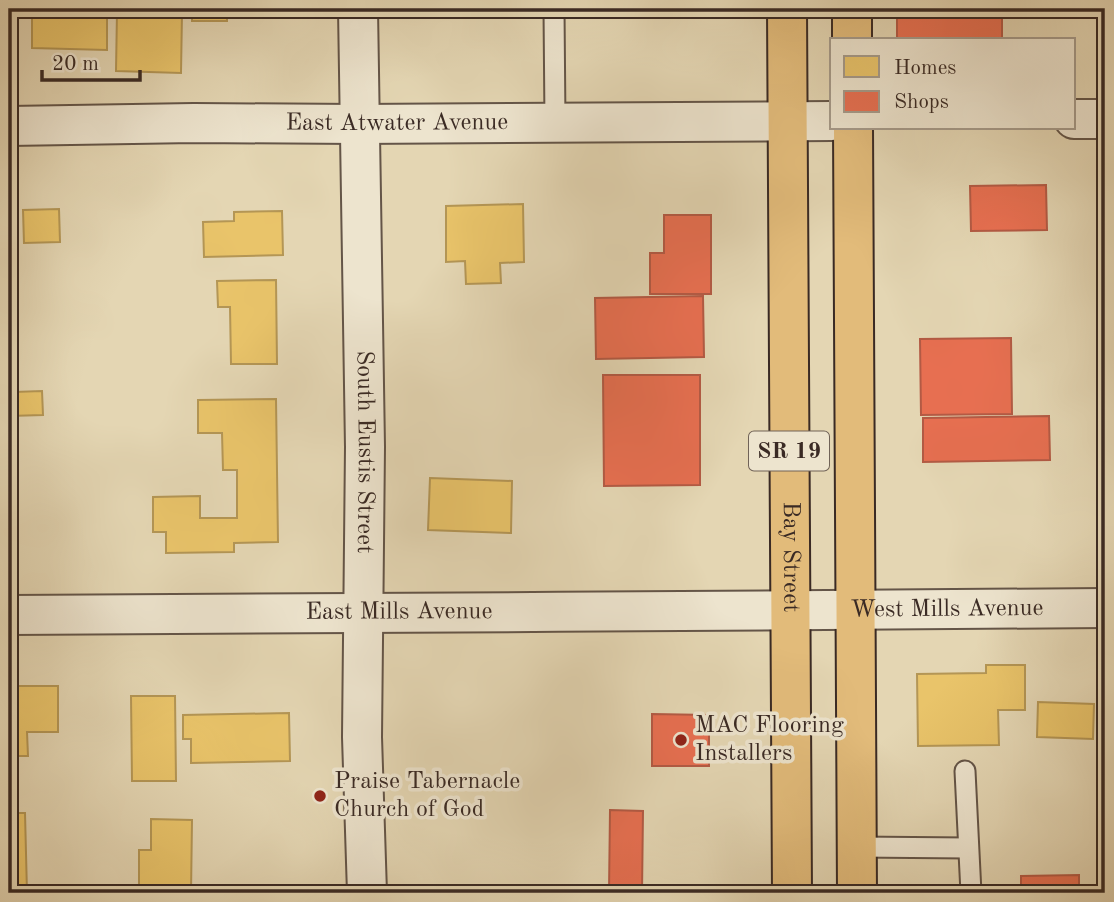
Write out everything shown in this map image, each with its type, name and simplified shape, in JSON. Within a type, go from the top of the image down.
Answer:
[{"type":"main road","name":"Bay Street","points":[[787,9],[792,893]]},
{"type":"main road","points":[[852,9],[852,38]]},
{"type":"main road","name":"SR 19","points":[[853,130],[857,893]]},
{"type":"street","name":"South Eustis Street","points":[[358,9],[365,447],[362,737],[367,893]]},
{"type":"street","points":[[1076,119],[1105,119]]},
{"type":"street","name":"East Atwater Avenue","points":[[9,126],[830,121]]},
{"type":"street","name":"West Mills Avenue","points":[[790,612],[1105,608]]},
{"type":"street","name":"East Mills Avenue","points":[[9,615],[790,612]]},
{"type":"lane","points":[[554,9],[555,123]]},
{"type":"lane","points":[[965,771],[971,893]]},
{"type":"lane","points":[[857,847],[968,848]]},
{"type":"building: Homes","points":[[32,9],[107,9],[107,50],[32,48]]},
{"type":"building: Homes","points":[[192,9],[227,9],[227,21],[192,21]]},
{"type":"building: Homes","points":[[117,12],[182,13],[181,73],[116,71]]},
{"type":"building: Homes","points":[[523,204],[524,262],[500,263],[501,283],[466,284],[465,261],[446,262],[446,206]]},
{"type":"building: Homes","points":[[59,209],[60,242],[24,243],[23,210]]},
{"type":"building: Homes","points":[[282,211],[283,255],[204,257],[203,222],[234,221],[234,212]]},
{"type":"building: Homes","points":[[276,280],[277,364],[231,364],[230,307],[218,307],[217,281]]},
{"type":"building: Homes","points":[[13,375],[14,392],[42,391],[43,415],[9,416],[9,376]]},
{"type":"building: Homes","points":[[276,399],[278,542],[234,543],[234,552],[166,553],[166,532],[153,532],[153,497],[200,496],[200,518],[237,518],[237,470],[223,470],[222,433],[198,433],[198,400]]},
{"type":"building: Homes","points":[[9,463],[16,463],[15,503],[9,503]]},
{"type":"building: Homes","points":[[430,478],[512,481],[511,533],[428,530]]},
{"type":"building: Homes","points":[[986,665],[1025,665],[1025,710],[998,710],[999,745],[918,746],[917,674],[986,673]]},
{"type":"building: Homes","points":[[9,686],[58,686],[58,732],[27,732],[28,756],[9,756]]},
{"type":"building: Homes","points":[[131,696],[175,696],[176,781],[132,781]]},
{"type":"building: Homes","points":[[1038,702],[1094,704],[1093,739],[1037,737]]},
{"type":"building: Homes","points":[[289,713],[290,761],[191,763],[191,739],[183,739],[183,715]]},
{"type":"building: Homes","points":[[9,813],[25,813],[27,893],[9,893]]},
{"type":"building: Homes","points":[[151,819],[192,820],[191,893],[139,893],[139,850],[151,850]]},
{"type":"building: Shops","points":[[897,9],[1002,9],[1002,38],[897,38]]},
{"type":"building: Shops","points":[[1046,185],[1047,230],[971,231],[970,186]]},
{"type":"building: Shops","points":[[664,215],[711,215],[711,294],[650,294],[650,253],[664,253]]},
{"type":"building: Shops","points":[[703,296],[704,357],[596,359],[595,298]]},
{"type":"building: Shops","points":[[1011,338],[1012,414],[921,415],[920,339]]},
{"type":"building: Shops","points":[[603,375],[700,375],[700,485],[604,486]]},
{"type":"building: Shops","points":[[1049,416],[1050,460],[923,462],[923,418]]},
{"type":"building: Shops","name":"MAC Flooring Installers","points":[[652,714],[709,715],[709,766],[652,766]]},
{"type":"building: Shops","points":[[610,810],[643,811],[642,893],[609,893]]},
{"type":"building: Shops","points":[[1079,875],[1079,893],[1021,893],[1021,876]]},
{"type":"place","name":"MAC Flooring Installers","points":[[681,740]]},
{"type":"place","name":"Praise Tabernacle Church of God","points":[[320,796]]}]
